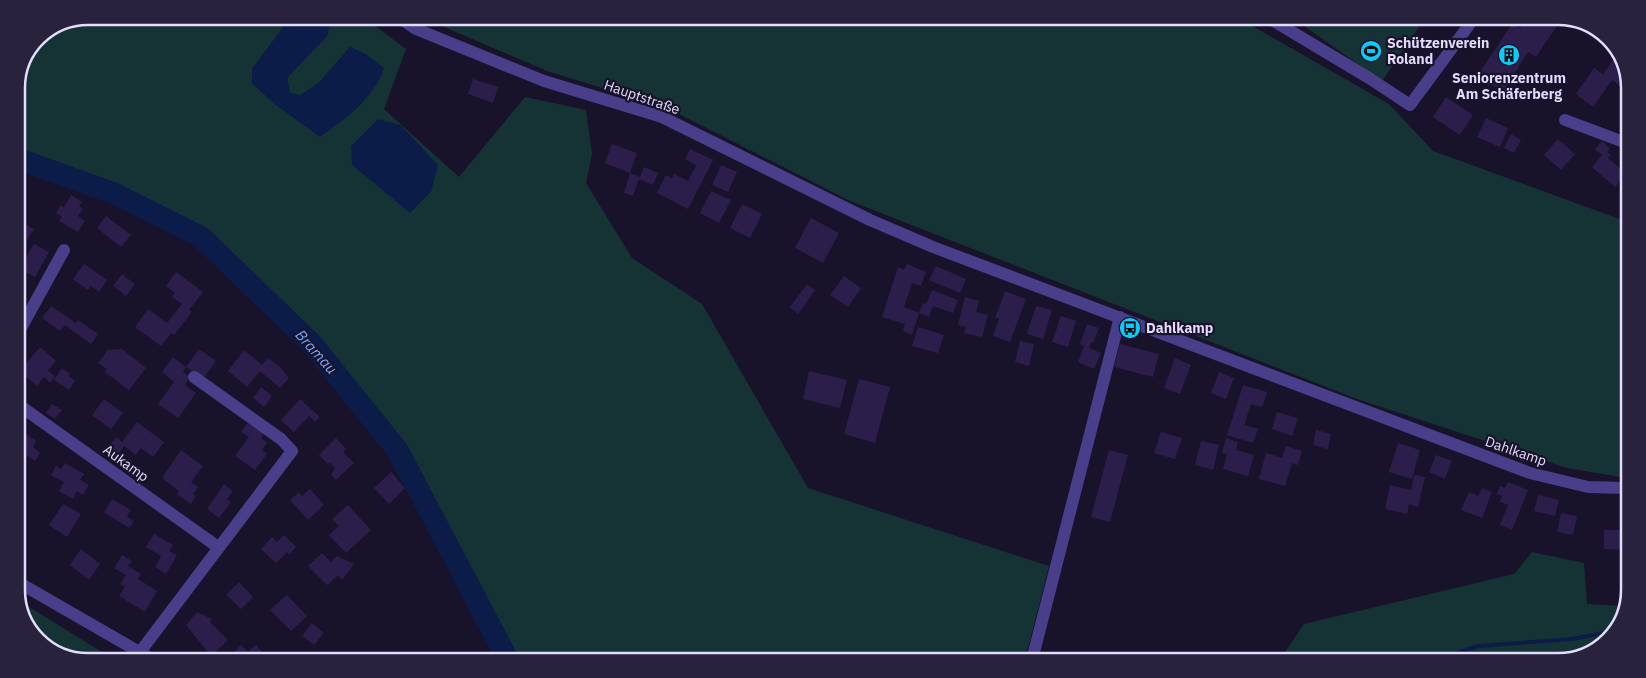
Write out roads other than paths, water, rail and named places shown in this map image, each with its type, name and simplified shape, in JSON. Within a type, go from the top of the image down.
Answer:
[{"type":"street","name":"Hauptstraße","points":[[411,25],[544,81],[662,117],[870,220]]},
{"type":"street","points":[[1280,25],[1410,105],[1468,25]]},
{"type":"street","points":[[1566,120],[1621,141]]},
{"type":"street","name":"Dahlkamp","points":[[870,220],[933,247],[1530,473],[1588,487],[1621,488]]},
{"type":"street","points":[[25,321],[64,250]]},
{"type":"street","points":[[1034,653],[1120,317]]},
{"type":"street","points":[[145,653],[218,547],[292,451],[280,439],[194,377]]},
{"type":"street","name":"Aukamp","points":[[25,409],[218,547]]},
{"type":"street","points":[[25,586],[142,653]]},
{"type":"water","points":[[285,25],[329,25],[328,35],[287,78],[290,93],[300,95],[320,82],[350,47],[366,54],[384,68],[366,99],[349,115],[320,137],[276,105],[252,83],[252,69]]},
{"type":"water","points":[[378,119],[401,125],[438,165],[431,192],[410,213],[352,165],[351,146]]},
{"type":"waterway","name":"Bramau","points":[[25,161],[113,193],[201,237],[312,344],[398,451],[504,653]]},
{"type":"waterway","points":[[1457,653],[1478,646],[1573,639],[1604,633]]},
{"type":"place","name":"Schützenverein Roland","points":[[1371,51]]},
{"type":"place","name":"Seniorenzentrum Am Schäferberg","points":[[1509,55]]},
{"type":"place","name":"Dahlkamp","points":[[1130,328]]}]
